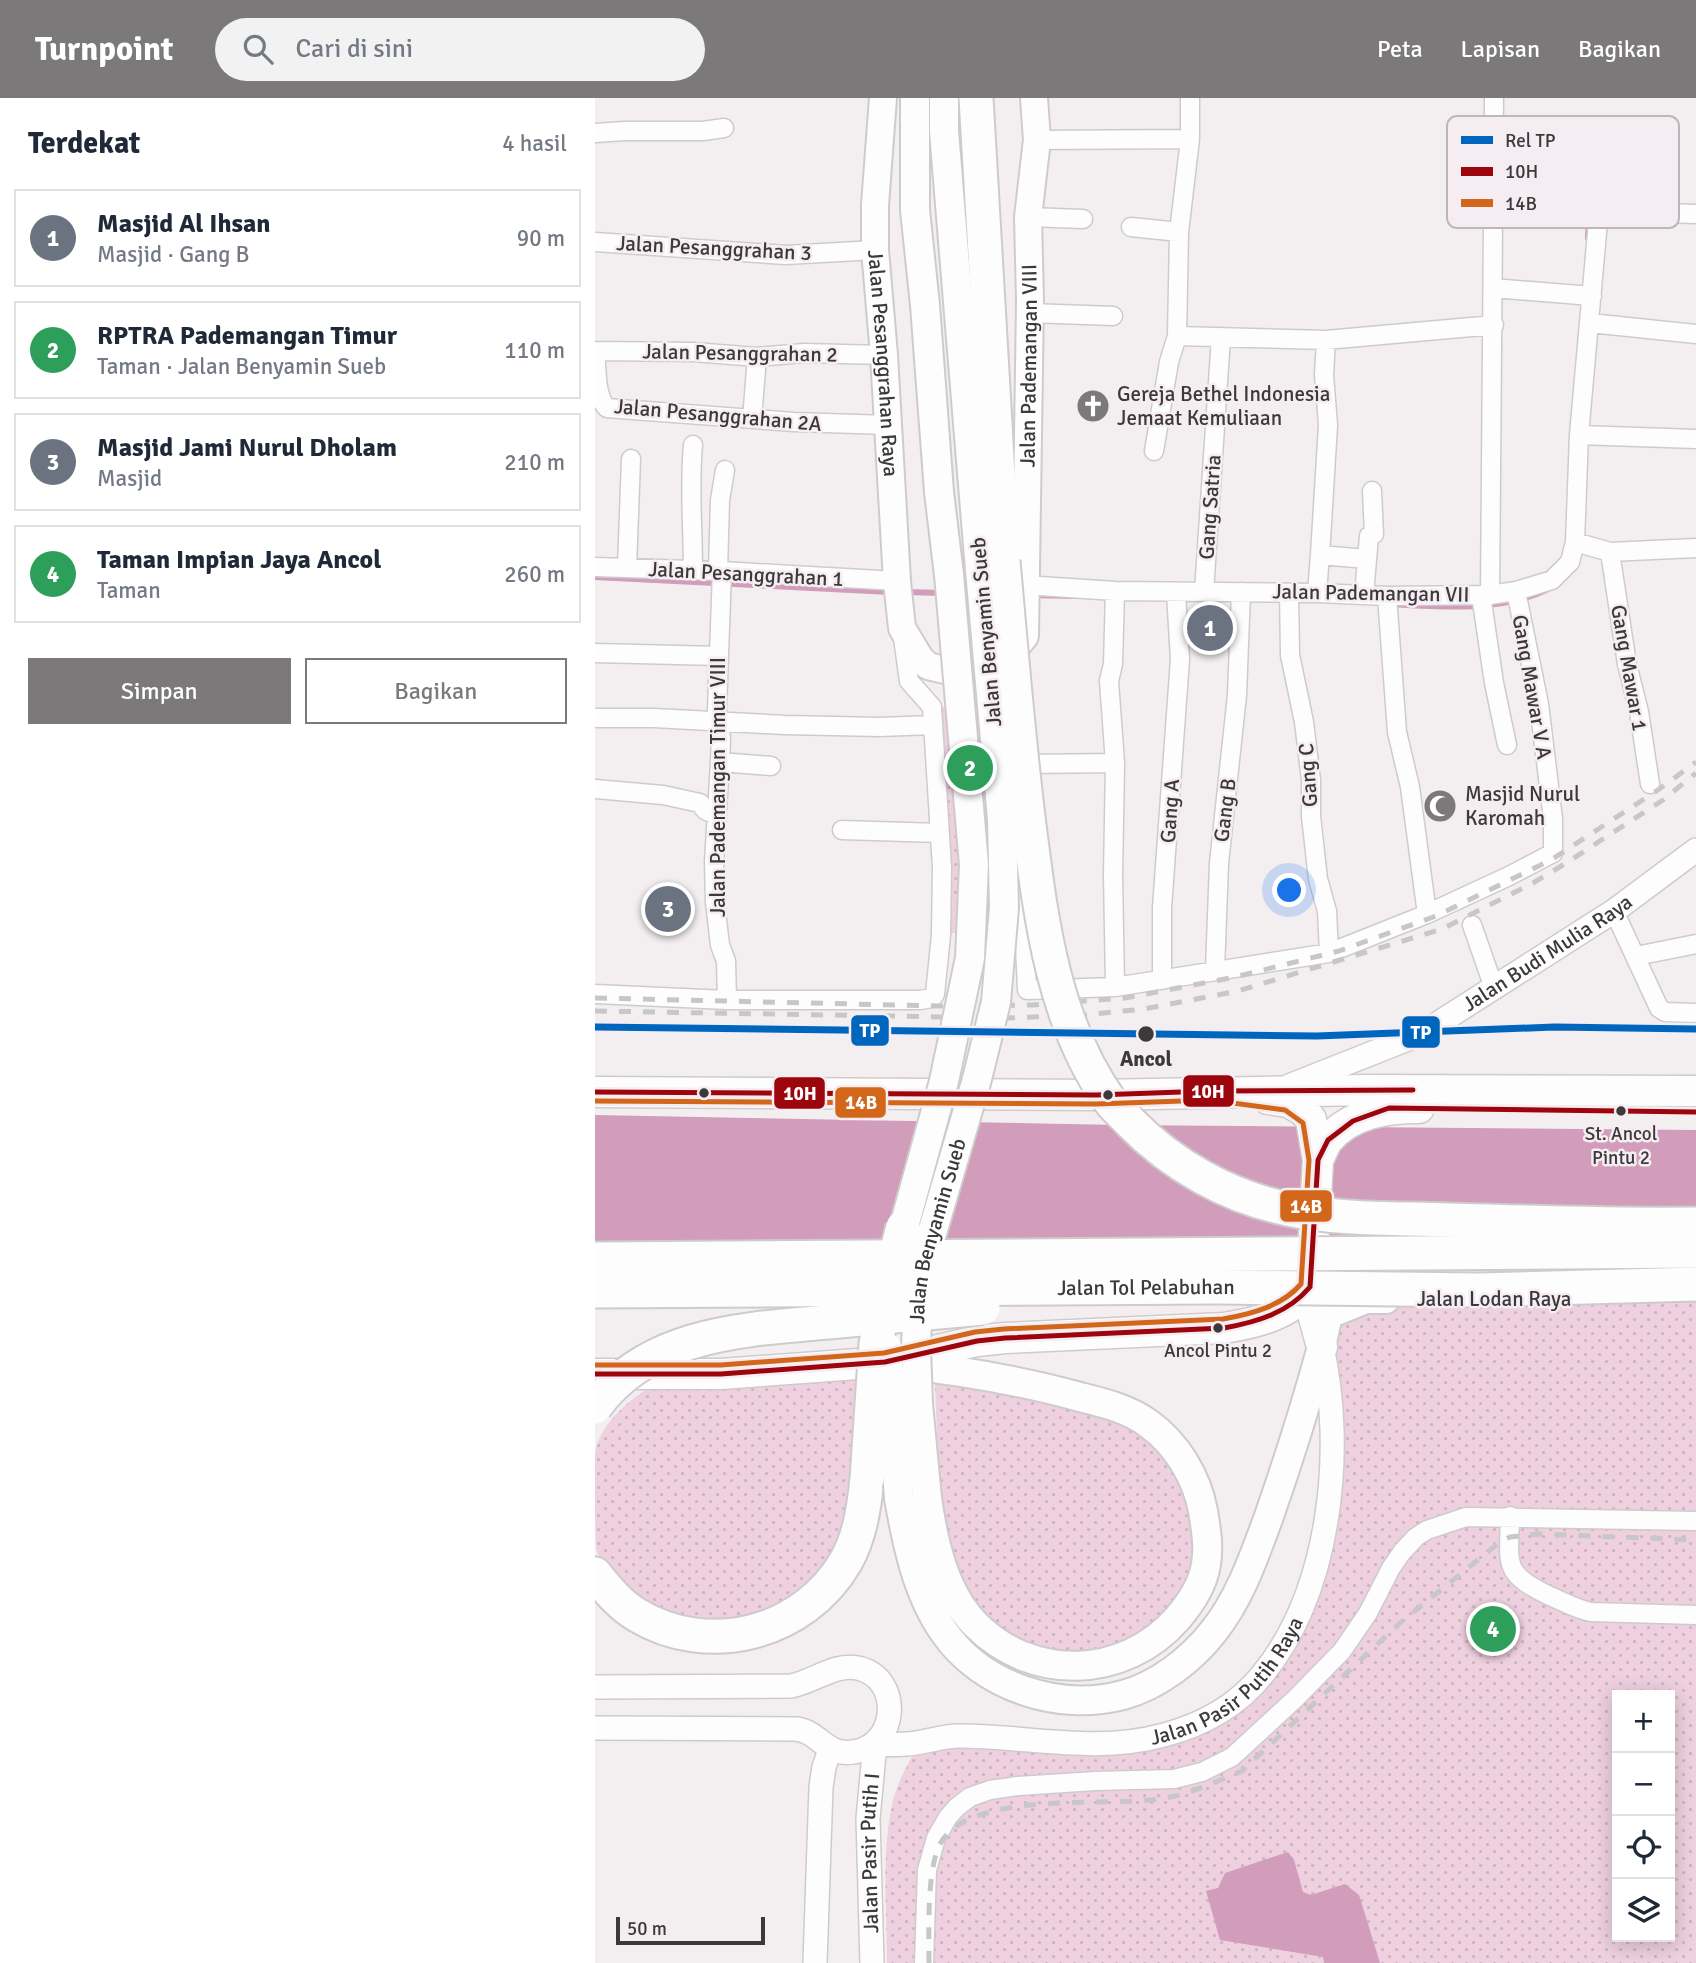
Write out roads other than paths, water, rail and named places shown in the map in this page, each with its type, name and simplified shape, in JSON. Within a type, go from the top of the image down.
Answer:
[{"type":"highway","points":[[976,98],[1003,561],[1021,763],[1039,905],[1062,1003],[1081,1050],[1110,1102],[1152,1144],[1187,1169],[1231,1191],[1288,1209],[1372,1217],[1623,1225],[1696,1224]]},
{"type":"highway","points":[[981,197],[999,98]]},
{"type":"highway","points":[[1210,1091],[1288,1102],[1311,1119],[1318,1160],[1310,1285],[1312,1315],[1322,1347]]},
{"type":"highway","points":[[595,1092],[1096,1095],[1210,1091],[1696,1091]]},
{"type":"highway","points":[[1318,1160],[1328,1140],[1353,1121],[1389,1108],[1696,1112]]},
{"type":"highway","points":[[595,1574],[611,1595],[635,1614],[652,1623],[684,1635],[716,1638],[758,1631],[778,1623],[814,1600],[831,1583],[846,1561],[863,1511],[870,1453],[876,1344],[883,1304],[903,1227]]},
{"type":"highway","name":"Jalan Tol Pelabuhan","points":[[595,1259],[1696,1251]]},
{"type":"highway","name":"Jalan Tol Pelabuhan","points":[[595,1292],[1216,1287],[1479,1290],[1696,1284]]},
{"type":"highway","points":[[595,1374],[722,1374],[885,1362],[977,1341],[1005,1338],[1202,1330],[1247,1324],[1283,1310],[1298,1301],[1310,1285]]},
{"type":"highway","points":[[595,1407],[621,1377],[651,1358],[692,1342],[728,1333],[1216,1287]]},
{"type":"main road","name":"Jalan Pesanggrahan Raya","points":[[883,98],[874,205],[902,628]]},
{"type":"main road","name":"Jalan Benyamin Sueb","points":[[885,1362],[983,1375],[1036,1385],[1125,1410],[1150,1424],[1182,1458],[1199,1492],[1208,1541],[1206,1566],[1197,1590],[1185,1610],[1153,1642],[1108,1663],[1059,1667],[1037,1661],[994,1640],[975,1624],[959,1604],[932,1529],[913,1498],[887,1344],[891,1279],[944,1082],[970,958],[974,865],[950,575],[939,492],[915,210],[915,98]]},
{"type":"main road","name":"Jalan Benyamin Sueb","points":[[944,98],[945,145],[1002,819],[1004,908],[996,1002],[923,1264],[918,1298],[918,1404],[913,1498],[906,1536],[928,1604],[944,1633],[961,1653],[986,1672],[1012,1687],[1041,1696],[1098,1700],[1125,1695],[1178,1667],[1214,1631],[1235,1598],[1253,1560],[1294,1446],[1322,1347]]},
{"type":"main road","name":"Jalan Pademangan VIII","points":[[1025,636],[1030,313],[1028,217],[1037,141],[1034,98]]},
{"type":"main road","points":[[902,628],[928,666],[957,673],[1000,667],[1025,636]]},
{"type":"main road","name":"Jalan Lodan Raya","points":[[1322,1347],[1329,1315],[1366,1300],[1696,1298]]},
{"type":"street","points":[[1154,451],[1169,362],[1177,336],[1179,232],[1190,139],[1191,98]]},
{"type":"street","name":"Jalan Pademangan VII","points":[[1494,98],[1494,116]]},
{"type":"street","points":[[595,133],[703,131],[724,128]]},
{"type":"street","points":[[1037,141],[1190,139]]},
{"type":"street","points":[[1028,217],[1083,219]]},
{"type":"street","points":[[1131,227],[1179,232]]},
{"type":"street","name":"Jalan Pademangan VII","points":[[1024,585],[1115,599],[1177,599],[1204,592],[1241,599],[1289,599],[1317,593],[1364,595],[1388,603],[1484,600],[1494,325],[1493,228]]},
{"type":"street","points":[[1507,745],[1494,684],[1484,600],[1517,597],[1552,580],[1570,562],[1575,542],[1579,435],[1590,323],[1586,296],[1589,228]]},
{"type":"street","name":"Jalan Pesanggrahan 3","points":[[595,242],[786,255],[876,250]]},
{"type":"street","points":[[1493,288],[1586,296]]},
{"type":"street","points":[[1030,313],[1113,316]]},
{"type":"street","points":[[1590,323],[1696,334]]},
{"type":"street","points":[[1177,336],[1326,340],[1494,325]]},
{"type":"street","name":"Gang Satria","points":[[1204,592],[1221,337]]},
{"type":"street","points":[[1317,593],[1328,425],[1324,376],[1326,340]]},
{"type":"street","name":"Jalan Pesanggrahan 2","points":[[595,351],[693,352],[757,357],[804,353],[884,355]]},
{"type":"street","name":"Jalan Pesanggrahan 2A","points":[[595,351],[597,384],[603,405],[607,408],[794,422],[888,425]]},
{"type":"street","points":[[752,419],[757,357]]},
{"type":"street","points":[[1579,435],[1696,439]]},
{"type":"street","points":[[692,445],[690,477],[693,501],[693,569]]},
{"type":"street","points":[[627,568],[631,459]]},
{"type":"street","name":"Jalan Pademangan Timur VIII","points":[[725,470],[720,500],[720,762],[716,814],[715,903],[720,945],[726,961],[727,1000]]},
{"type":"street","points":[[1364,595],[1369,536],[1374,534],[1372,491]]},
{"type":"street","points":[[1575,542],[1610,552],[1696,548]]},
{"type":"street","name":"Gang Mawar 1","points":[[1610,552],[1627,664],[1639,712],[1650,783]]},
{"type":"street","points":[[1320,555],[1367,559]]},
{"type":"street","name":"Jalan Pesanggrahan 1","points":[[595,567],[693,569],[721,576],[897,582]]},
{"type":"street","name":"Gang Mawar V A","points":[[1427,914],[1509,876],[1554,850],[1553,818],[1539,704],[1517,597]]},
{"type":"street","points":[[1115,599],[1114,664],[1109,681],[1115,763],[1115,987],[1329,953],[1427,914],[1410,787],[1397,732],[1388,603]]},
{"type":"street","name":"Gang A","points":[[1162,980],[1162,908],[1180,659],[1177,599]]},
{"type":"street","name":"Gang B","points":[[1215,970],[1219,863],[1237,695],[1241,599]]},
{"type":"street","name":"Gang C","points":[[1289,599],[1290,655],[1304,722],[1311,780],[1311,816],[1318,879],[1327,911],[1329,953]]},
{"type":"street","points":[[595,994],[727,1000],[932,998],[936,994],[941,935],[942,867],[932,704],[909,681],[902,628]]},
{"type":"street","name":"Jalan Pademangan VIII","points":[[1025,636],[1031,779],[1018,833],[1027,990],[1115,987]]},
{"type":"street","points":[[595,653],[719,656]]},
{"type":"street","points":[[595,718],[880,727],[933,725]]},
{"type":"street","points":[[720,762],[771,766]]},
{"type":"street","points":[[1029,764],[1115,763]]},
{"type":"street","points":[[595,789],[663,795],[700,803],[705,810],[716,814]]},
{"type":"street","points":[[842,830],[940,834]]},
{"type":"street","name":"Jalan Budi Mulia Raya","points":[[1275,1092],[1423,1033],[1615,911],[1696,850]]},
{"type":"street","points":[[1615,911],[1660,1008],[1665,1012],[1696,1013]]},
{"type":"street","points":[[1472,925],[1494,988]]},
{"type":"street","points":[[1636,956],[1696,944]]},
{"type":"street","name":"Jalan Pasir Putih Raya","points":[[830,1750],[852,1753],[875,1744],[907,1744],[956,1736],[1090,1746],[1132,1742],[1193,1726],[1241,1696],[1262,1676],[1283,1646],[1313,1578],[1328,1502],[1333,1459],[1333,1414],[1322,1347]]},
{"type":"street","points":[[1510,1516],[1511,1563],[1514,1574],[1523,1583],[1579,1610],[1696,1615]]},
{"type":"street","points":[[924,1963],[927,1870],[936,1838],[957,1807],[971,1797],[990,1790],[1018,1786],[1174,1779],[1202,1772],[1232,1757],[1342,1651],[1368,1613],[1391,1568],[1416,1537],[1447,1522],[1467,1517],[1696,1521]]},
{"type":"street","points":[[595,1687],[791,1686],[804,1684],[843,1668],[857,1668],[869,1672],[888,1692],[889,1721],[875,1744]]},
{"type":"street","points":[[595,1728],[796,1728],[807,1730],[830,1750],[821,1787],[815,1963]]},
{"type":"street","name":"Jalan Pasir Putih I","points":[[872,1963],[868,1818],[875,1744]]},
{"type":"waterway","points":[[1588,228],[1588,238]]},
{"type":"waterway","points":[[595,577],[890,592]]},
{"type":"waterway","points":[[1391,604],[1450,607],[1490,605],[1528,597],[1546,590]]},
{"type":"waterway","points":[[905,592],[943,593]]},
{"type":"waterway","points":[[1030,595],[1072,596]]},
{"type":"railway","points":[[595,998],[939,1006],[1032,1005],[1125,998],[1235,977],[1339,951],[1436,916],[1551,860],[1696,762]]},
{"type":"railway","points":[[595,1011],[1006,1018],[1144,1009],[1238,991],[1442,929],[1563,865],[1663,800],[1696,773]]},
{"type":"railway","points":[[929,1963],[930,1891],[937,1851],[951,1831],[975,1817],[1040,1804],[1166,1798],[1195,1790],[1242,1771],[1400,1623],[1500,1542],[1510,1537],[1538,1534],[1696,1540]]},
{"type":"rail line","name":"TP","points":[[595,1027],[1317,1036],[1554,1027],[1696,1029]]},
{"type":"place","name":"Gereja Bethel Indonesia Jemaat Kemuliaan","points":[[1093,406]]},
{"type":"place","name":"Masjid Al Ihsan","points":[[1210,628]]},
{"type":"place","name":"RPTRA Pademangan Timur","points":[[970,768]]},
{"type":"place","name":"Masjid Nurul Karomah","points":[[1440,806]]},
{"type":"place","name":"Masjid Jami Nurul Dholam","points":[[668,909]]},
{"type":"place","name":"Ancol","points":[[1146,1034]]},
{"type":"place","name":"St. Ancol Pintu 2","points":[[1621,1111]]},
{"type":"place","name":"Ancol Pintu 2","points":[[1218,1328]]},
{"type":"place","name":"Taman Impian Jaya Ancol","points":[[1493,1629]]}]
